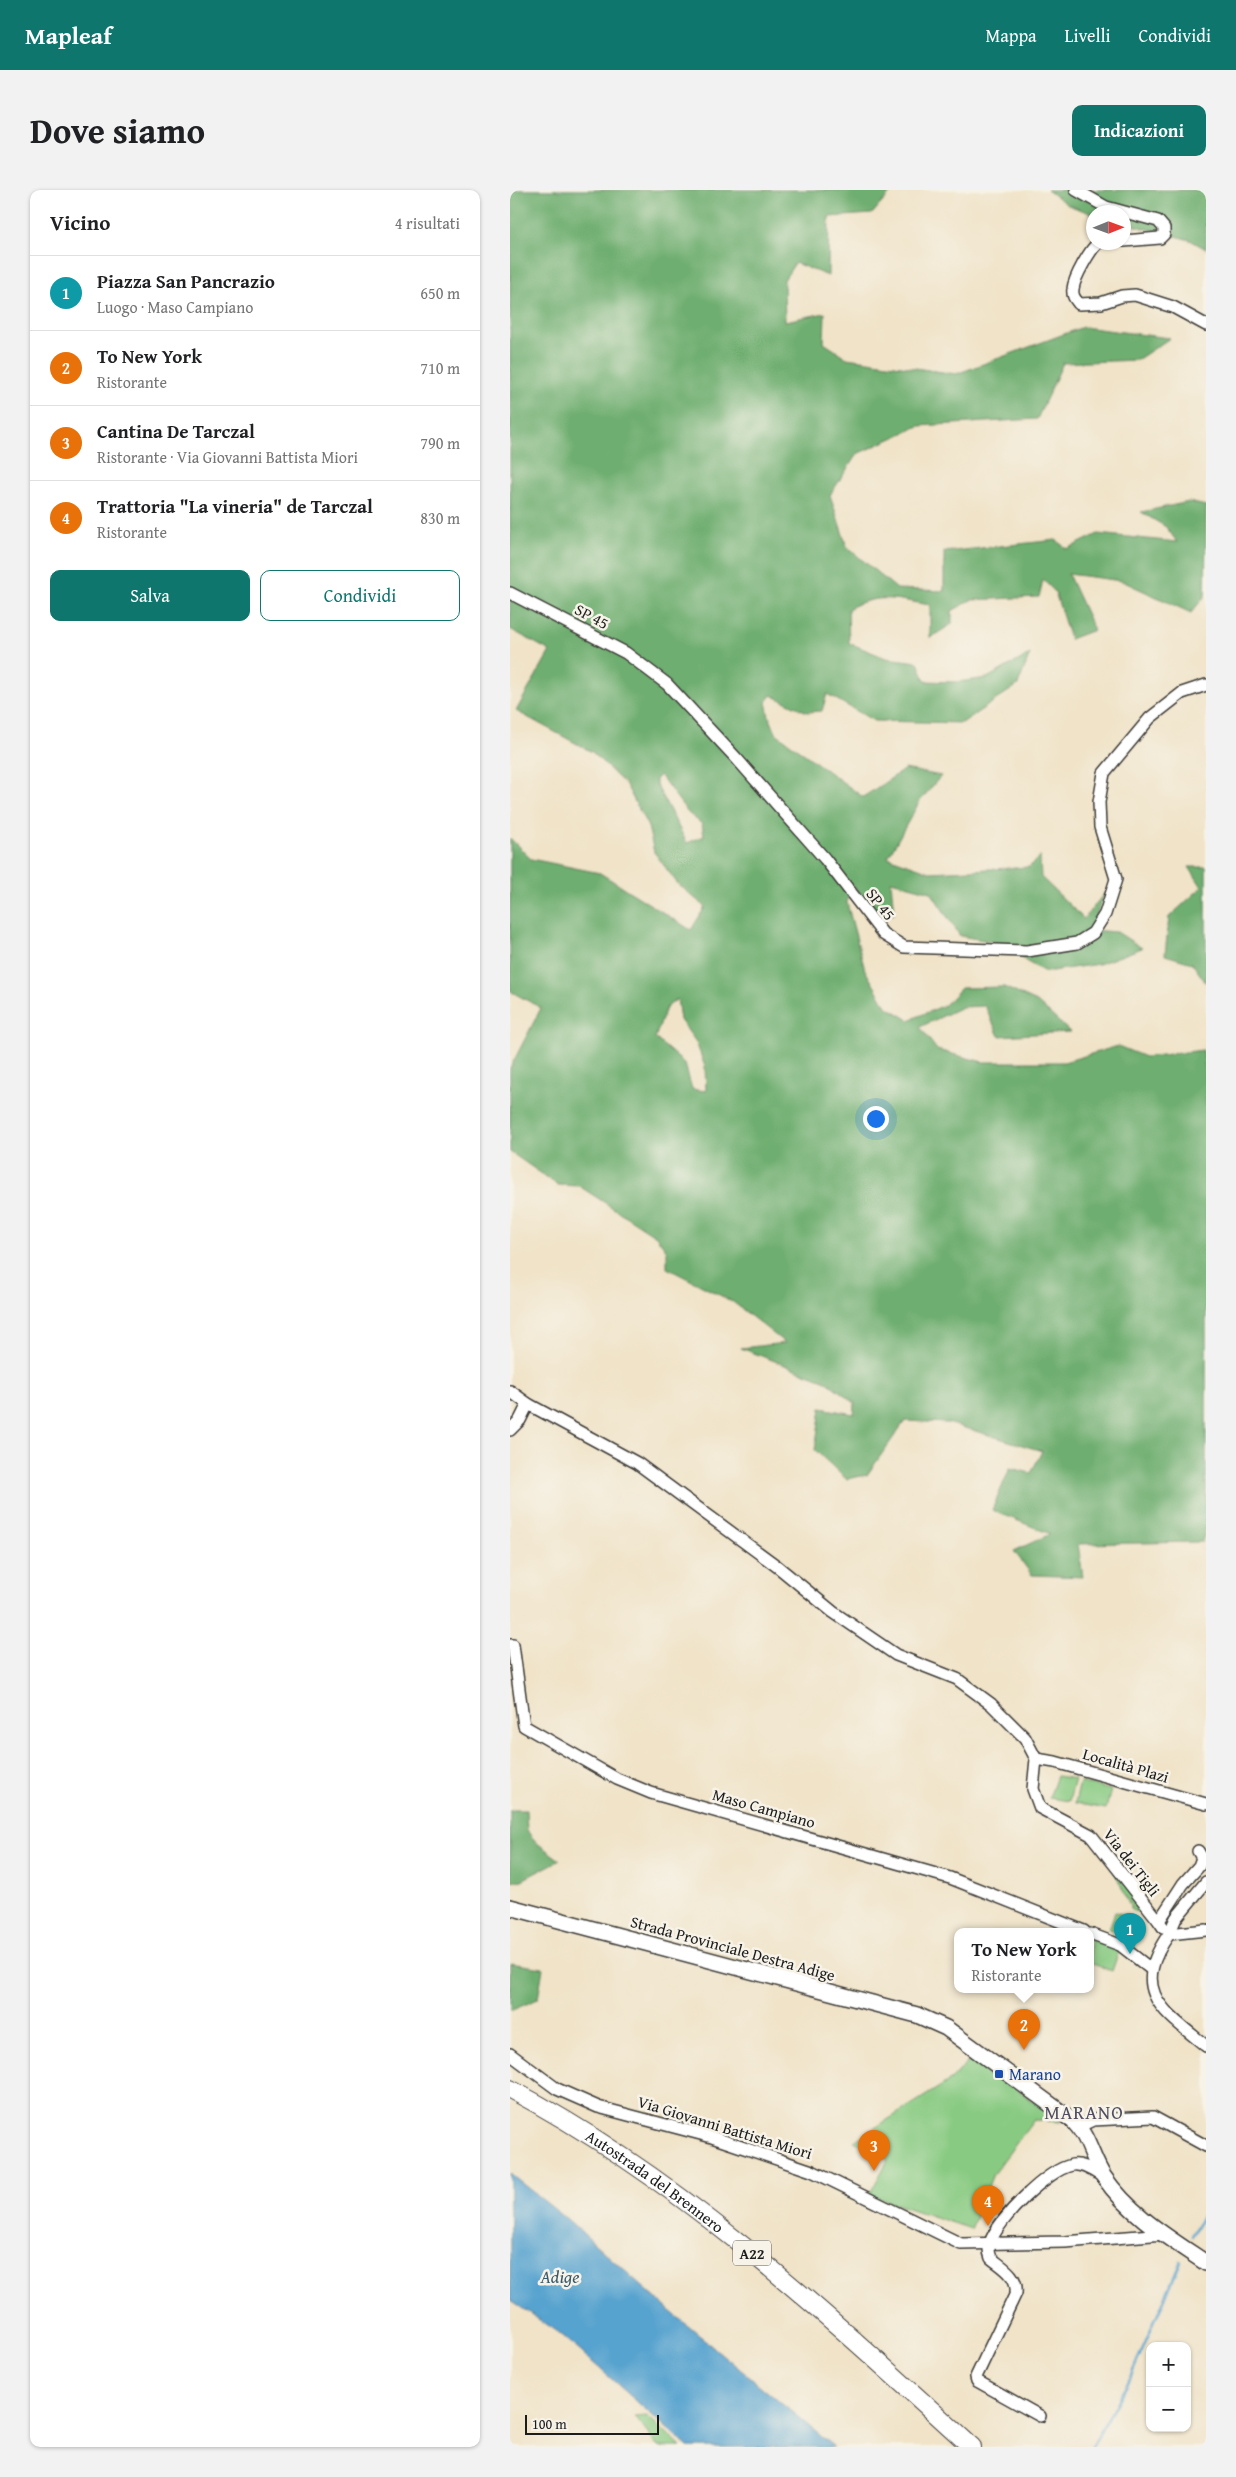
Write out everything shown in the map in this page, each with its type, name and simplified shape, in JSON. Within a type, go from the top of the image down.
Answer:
[{"type":"highway","name":"Autostrada del Brennero","points":[[510,2089],[595,2138],[705,2214],[816,2305],[972,2447]]},
{"type":"highway","name":"Autostrada del Brennero","points":[[510,2101],[618,2167],[730,2248],[801,2308],[955,2447]]},
{"type":"main road","name":"Strada Provinciale Destra Adige","points":[[510,1907],[917,2015],[946,2028],[1078,2127]]},
{"type":"main road","points":[[1078,2127],[1104,2177],[1136,2214],[1206,2263]]},
{"type":"street","points":[[1076,190],[1102,205]]},
{"type":"street","points":[[1131,214],[1158,221],[1164,228],[1164,234],[1160,238],[1131,240]]},
{"type":"street","points":[[1094,250],[1084,264],[1073,290],[1074,298],[1079,304],[1089,305],[1122,296],[1135,295],[1173,307],[1206,325]]},
{"type":"street","name":"SP 45","points":[[510,593],[626,653],[667,684],[737,759],[825,859],[883,934],[904,947],[1027,951],[1077,943],[1093,932],[1105,914],[1116,879],[1100,826],[1098,802],[1104,773],[1150,718],[1182,693],[1206,685]]},
{"type":"street","points":[[510,1391],[528,1404],[637,1463],[778,1567],[833,1612],[896,1655],[957,1679],[998,1711],[1025,1738],[1036,1759]]},
{"type":"street","points":[[510,1430],[520,1420],[528,1404]]},
{"type":"street","name":"Maso Campiano","points":[[510,1645],[513,1645],[524,1726],[617,1779],[651,1793],[950,1878],[1076,1928]]},
{"type":"street","name":"Località Plazi","points":[[1036,1759],[1056,1762],[1206,1804]]},
{"type":"street","name":"Via dei Tigli","points":[[1036,1759],[1033,1789],[1040,1808],[1091,1835],[1169,1934]]},
{"type":"street","points":[[1159,1921],[1183,1884],[1199,1866],[1202,1858],[1198,1851]]},
{"type":"street","points":[[1206,1882],[1176,1918],[1162,1944],[1152,1970],[1151,1989],[1158,2004],[1206,2046]]},
{"type":"street","points":[[1169,1934],[1206,1930]]},
{"type":"street","points":[[1094,1935],[1120,1944],[1152,1970]]},
{"type":"street","name":"Via Giovanni Battista Miori","points":[[510,2054],[558,2089],[598,2107],[712,2137],[812,2171],[961,2244],[1065,2242],[1164,2234]]},
{"type":"street","points":[[1078,2127],[1093,2120],[1153,2117],[1206,2146]]},
{"type":"street","points":[[1040,2416],[977,2381],[976,2377],[1016,2293],[1017,2285],[1014,2277],[991,2258],[989,2244],[997,2228],[1010,2213],[1057,2171],[1073,2165],[1083,2166],[1104,2177]]},
{"type":"green space","points":[[510,190],[893,190],[872,214],[829,217],[828,276],[795,263],[784,280],[785,321],[825,313],[824,343],[847,358],[956,374],[1083,327],[1170,338],[1137,360],[1063,363],[1037,419],[919,426],[857,454],[830,495],[847,547],[897,589],[944,591],[944,552],[1056,540],[1067,549],[1098,534],[1177,542],[1166,527],[1141,512],[1189,502],[1206,506],[1205,596],[1191,613],[1122,581],[1068,574],[1094,630],[1070,639],[1055,592],[1043,580],[1039,597],[971,600],[952,611],[952,624],[930,638],[930,605],[888,599],[869,600],[848,609],[849,643],[886,658],[918,662],[925,681],[957,682],[987,678],[1030,654],[1018,685],[962,723],[874,721],[827,694],[822,711],[807,712],[771,695],[766,702],[776,733],[863,797],[905,769],[941,776],[920,801],[888,857],[930,872],[1029,867],[1040,856],[1041,877],[1084,919],[1106,891],[1090,930],[1117,932],[1142,948],[1099,964],[1045,972],[1000,943],[960,936],[931,892],[891,881],[894,914],[883,917],[851,884],[847,903],[865,970],[886,1006],[909,1020],[945,1005],[961,988],[1004,987],[1037,1002],[1070,1032],[999,1036],[985,1006],[962,1007],[920,1027],[937,1050],[983,1062],[1064,1062],[1118,1046],[1145,1057],[1203,1050],[1206,1082],[1206,1528],[1202,1542],[1078,1544],[1083,1577],[1032,1575],[1014,1551],[1050,1534],[992,1510],[1010,1468],[1031,1473],[1042,1451],[948,1423],[905,1421],[867,1475],[846,1479],[815,1450],[821,1408],[854,1414],[855,1403],[826,1381],[741,1348],[785,1343],[733,1302],[667,1268],[667,1251],[656,1236],[579,1186],[558,1185],[510,1152],[510,1068],[541,1008],[510,991],[510,838],[531,859],[600,873],[691,930],[705,907],[677,883],[654,852],[648,827],[626,785],[592,752],[516,711],[550,651],[510,629]],"holes":[[[660,775],[688,813],[702,824],[704,836],[687,843],[656,784],[656,778]],[[677,999],[680,1020],[696,1042],[705,1067],[706,1091],[692,1089],[685,1064],[655,1038],[666,1008]]]},
{"type":"green space","points":[[1047,190],[1206,190],[1206,249],[1190,240],[1131,225],[1131,205],[1086,205],[1086,211],[1068,205]]},
{"type":"green space","points":[[1189,867],[1206,867],[1206,983],[1192,963],[1165,955],[1169,917],[1202,887]]},
{"type":"green space","points":[[1057,1776],[1075,1779],[1069,1801],[1049,1798]]},
{"type":"green space","points":[[1080,1782],[1111,1790],[1106,1809],[1075,1803]]},
{"type":"green space","points":[[510,1810],[526,1810],[527,1831],[537,1843],[560,1860],[522,1880],[510,1882]]},
{"type":"green space","points":[[1111,1864],[1152,1918],[1132,1910]]},
{"type":"green space","points":[[1115,1912],[1132,1917],[1129,1929],[1133,1930],[1132,1935],[1109,1929]]},
{"type":"green space","points":[[1094,1939],[1120,1948],[1112,1971],[1094,1964]]},
{"type":"green space","points":[[510,1963],[543,1968],[538,1999],[510,2011]]},
{"type":"green space","points":[[973,2056],[1061,2122],[1034,2120],[993,2174],[971,2229],[869,2195],[888,2160],[854,2141],[952,2079]]},
{"type":"green space","points":[[647,2416],[681,2447],[658,2447],[635,2417]]},
{"type":"water","name":"Adige","points":[[510,2174],[567,2219],[670,2311],[834,2447],[688,2447],[563,2336],[510,2300]]},
{"type":"waterway","points":[[1192,2236],[1206,2209]]},
{"type":"waterway","points":[[1092,2447],[1130,2378],[1181,2261]]},
{"type":"place","name":"Piazza San Pancrazio","points":[[1130,1954]]},
{"type":"place","name":"To New York","points":[[1024,2050]]},
{"type":"place","name":"Marano","points":[[999,2074]]},
{"type":"place","name":"Cantina De Tarczal","points":[[874,2171]]},
{"type":"place","name":"Trattoria \"La vineria\" de Tarczal","points":[[988,2226]]},
{"type":"district","name":"MARANO","points":[[1084,2112]]}]
